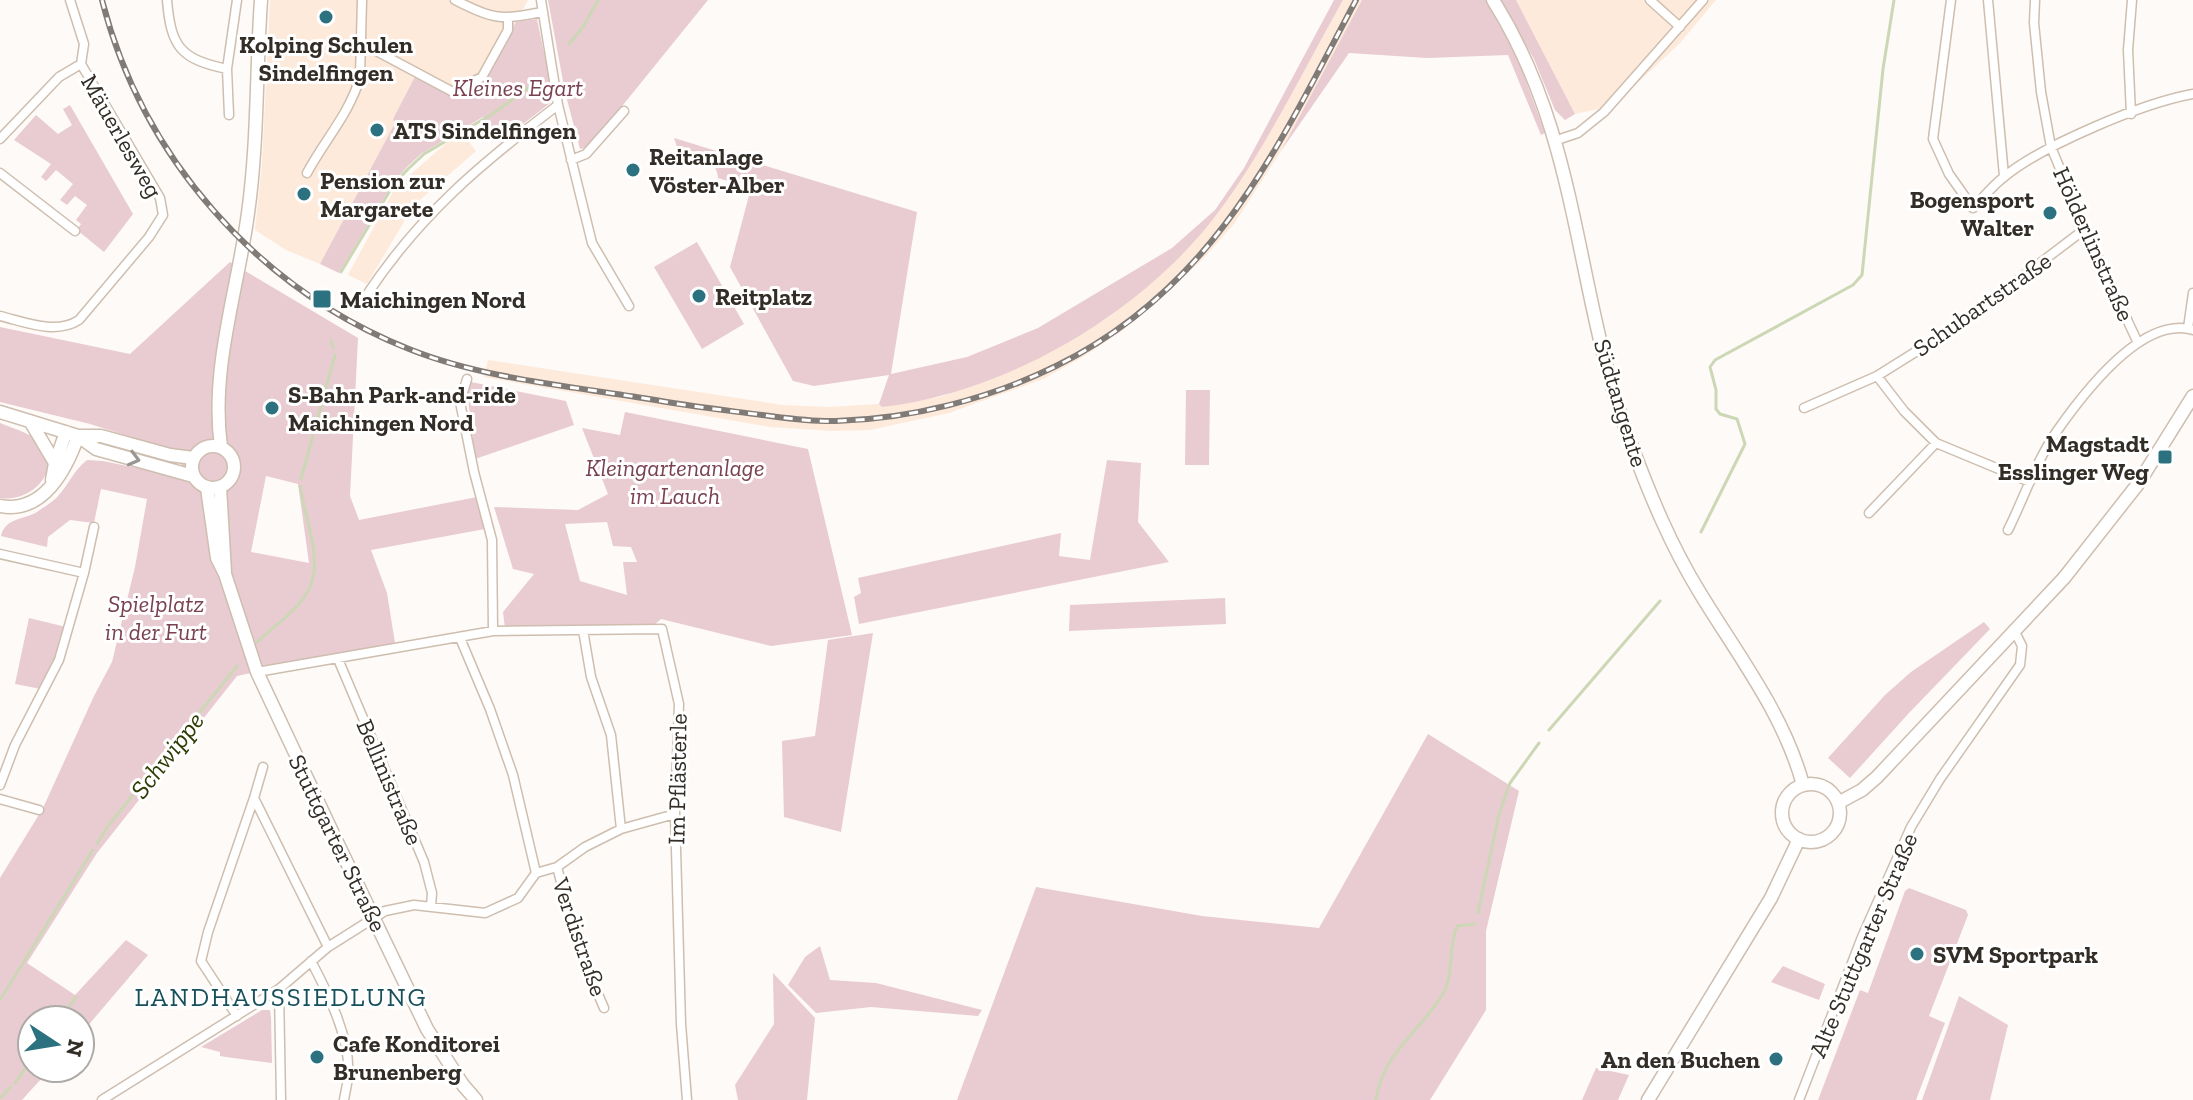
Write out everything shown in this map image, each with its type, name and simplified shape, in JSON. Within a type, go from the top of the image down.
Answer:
[{"type":"main road","points":[[0,412],[72,434],[101,436],[170,455],[193,458],[207,446],[217,412],[228,324],[252,183],[261,0]]},
{"type":"main road","name":"Südtangente","points":[[1493,0],[1529,67],[1557,140],[1575,212],[1600,341],[1630,441],[1688,572],[1775,716],[1803,785]]},
{"type":"main road","points":[[1838,803],[1862,790],[1877,777],[2064,578],[2125,503],[2193,396]]},
{"type":"main road","points":[[217,412],[221,447]]},
{"type":"main road","points":[[30,421],[55,463]]},
{"type":"main road","points":[[72,434],[96,449],[193,476],[214,488],[229,482],[234,468],[229,453],[221,447],[207,446]]},
{"type":"main road","points":[[52,484],[55,463],[72,434]]},
{"type":"main road","points":[[0,508],[24,506],[45,493],[70,461],[72,434]]},
{"type":"main road","points":[[193,458],[193,476]]},
{"type":"main road","name":"Stuttgarter Straße","points":[[214,488],[226,557],[225,574],[257,672],[427,1029],[476,1100]]},
{"type":"main road","points":[[1803,785],[1820,785],[1834,795],[1838,803],[1838,822],[1834,830],[1818,841],[1799,839],[1786,828],[1782,811],[1788,794],[1803,785]]},
{"type":"main road","points":[[1648,1100],[1771,898],[1799,839]]},
{"type":"street","points":[[0,139],[59,77],[81,64],[84,44],[70,0]]},
{"type":"street","points":[[167,0],[169,28],[180,50],[198,62],[227,69]]},
{"type":"street","points":[[229,115],[227,69],[237,0]]},
{"type":"street","points":[[307,173],[327,144],[357,88],[362,0]]},
{"type":"street","points":[[455,0],[485,16],[508,18],[542,12]]},
{"type":"street","points":[[541,0],[558,105],[592,243],[629,306]]},
{"type":"street","points":[[1650,0],[1680,27]]},
{"type":"street","points":[[1557,140],[1578,133],[1604,112],[1703,0]]},
{"type":"street","points":[[1951,0],[1933,139],[1949,174],[1973,208],[2004,176],[2051,147],[2131,114],[2193,94]]},
{"type":"street","points":[[1988,0],[2004,176]]},
{"type":"street","name":"Hölderlinstraße","points":[[2035,0],[2034,23],[2041,92],[2051,147],[2137,341]]},
{"type":"street","points":[[2131,114],[2128,50],[2132,0]]},
{"type":"street","points":[[361,45],[453,92],[482,77],[508,30],[508,18]]},
{"type":"street","name":"Mäuerlesweg","points":[[0,316],[58,328],[69,327],[79,320],[149,237],[163,215],[163,208],[143,168],[81,64]]},
{"type":"street","points":[[366,296],[409,237],[477,167],[558,105]]},
{"type":"street","points":[[571,160],[586,154],[624,111]]},
{"type":"street","points":[[0,173],[75,231]]},
{"type":"street","name":"Schubartstraße","points":[[1804,408],[1877,376],[1957,326],[2085,229]]},
{"type":"street","points":[[2008,530],[2056,433],[2090,389],[2137,341],[2162,331],[2191,329],[2193,293]]},
{"type":"street","points":[[1877,376],[1904,411],[1936,443],[2030,482]]},
{"type":"street","points":[[467,379],[460,402],[492,540],[493,631]]},
{"type":"street","points":[[1869,513],[1936,443]]},
{"type":"street","points":[[0,785],[15,745],[59,660],[94,527]]},
{"type":"street","points":[[0,554],[84,573]]},
{"type":"street","name":"Im Pflästerle","points":[[257,672],[493,631],[662,629],[679,704],[675,814],[681,1024],[687,1100]]},
{"type":"street","points":[[583,630],[591,677],[611,735],[621,829]]},
{"type":"street","name":"Alte Stuttgarter Straße","points":[[1799,1100],[1862,937],[1911,827],[1940,779],[2020,665],[2022,646],[2014,630]]},
{"type":"street","points":[[460,638],[513,775],[536,873]]},
{"type":"street","name":"Bellinistraße","points":[[338,659],[424,862],[432,893],[431,907]]},
{"type":"street","points":[[237,1016],[201,961],[263,767]]},
{"type":"street","points":[[254,798],[328,947]]},
{"type":"street","points":[[0,799],[39,810]]},
{"type":"street","name":"Verdistraße","points":[[102,1100],[279,989],[328,947],[392,908],[414,905],[485,913],[518,898],[536,873],[557,867],[585,847],[621,829],[675,814]]},
{"type":"street","name":"Verdistraße","points":[[557,867],[580,952],[604,1008]]},
{"type":"street","points":[[311,961],[333,1003],[343,1044],[348,1071],[344,1100]]},
{"type":"street","points":[[279,989],[281,1100]]},
{"type":"shaded area","points":[[270,0],[528,0],[485,79],[393,118],[395,123],[320,264],[286,250],[255,230],[262,163]]},
{"type":"shaded area","points":[[1343,0],[1362,0],[1281,151],[1234,224],[1202,260],[1123,330],[1043,379],[949,413],[870,430],[832,431],[770,427],[484,377],[488,360],[783,405],[829,407],[879,404],[882,407],[943,396],[1047,354],[1110,316],[1168,268],[1217,214],[1247,170]]},
{"type":"shaded area","points":[[1516,0],[1716,0],[1680,43],[1613,106],[1575,114]]},
{"type":"shaded area","points":[[460,131],[476,151],[414,205],[367,284],[348,275],[395,188]]},
{"type":"green space","points":[[548,0],[708,0],[589,147],[580,149],[565,92]]},
{"type":"green space","points":[[1334,0],[1343,0],[1269,133],[1220,210],[1189,247],[1153,282],[1070,342],[977,385],[929,399],[882,407],[879,404],[889,375],[814,386],[793,381],[730,267],[751,188],[718,178],[714,165],[697,154],[677,147],[674,138],[917,212],[891,374],[967,357],[1038,328],[1172,248],[1215,210],[1244,168]]},
{"type":"green space","points":[[1362,0],[1486,0],[1518,59],[1545,133],[1541,135],[1508,55],[1427,58],[1349,53],[1281,151]]},
{"type":"green space","points":[[1500,0],[1516,0],[1575,114],[1565,120],[1555,110],[1534,59]]},
{"type":"green space","name":"Kleines Egart","points":[[537,19],[554,100],[500,142],[483,117],[421,154],[393,183],[339,273],[320,264],[395,123],[393,119],[416,75],[454,94],[485,79],[516,22]]},
{"type":"green space","points":[[70,105],[133,214],[104,252],[77,230],[81,224],[76,220],[87,205],[75,196],[67,205],[60,200],[73,184],[56,170],[46,181],[41,177],[51,164],[14,140],[36,115],[58,134],[72,125],[63,109]]},
{"type":"green space","name":"Reitplatz","points":[[697,242],[744,324],[702,349],[654,267]]},
{"type":"green space","name":"Spielplatz in der Furt","points":[[230,262],[358,338],[350,496],[359,520],[477,497],[485,529],[371,550],[387,593],[395,643],[237,676],[97,853],[27,963],[75,995],[126,940],[148,955],[96,1016],[96,1004],[16,1004],[16,1084],[36,1084],[22,1100],[0,1100],[0,878],[43,808],[112,662],[135,567],[147,499],[101,489],[94,523],[70,520],[48,537],[47,547],[1,536],[10,523],[37,512],[54,500],[87,460],[180,477],[183,450],[173,450],[90,424],[0,402],[0,327],[130,354]],"holes":[[[266,476],[298,484],[309,563],[251,552]]]},
{"type":"green space","points":[[466,381],[566,401],[574,425],[475,459]]},
{"type":"green space","points":[[1186,390],[1210,390],[1209,465],[1185,465]]},
{"type":"green space","name":"Kleingartenanlage im Lauch","points":[[625,412],[808,449],[852,635],[771,646],[661,619],[652,627],[505,628],[503,612],[534,574],[513,569],[494,507],[578,510],[608,494],[582,428],[620,435]],"holes":[[[607,522],[613,546],[631,547],[637,562],[623,562],[627,595],[580,581],[565,524]]]},
{"type":"green space","points":[[0,423],[36,439],[48,459],[48,469],[38,486],[20,496],[0,498]]},
{"type":"green space","points":[[1107,460],[1141,463],[1138,522],[1169,562],[859,624],[854,597],[861,593],[858,578],[1061,533],[1059,556],[1090,560]]},
{"type":"green space","points":[[1225,598],[1226,624],[1069,631],[1070,605]]},
{"type":"green space","points":[[29,618],[66,627],[41,689],[15,684]]},
{"type":"green space","points":[[1984,622],[1990,629],[1850,778],[1828,758],[1885,695],[1911,672]]},
{"type":"green space","points":[[873,633],[841,832],[784,817],[782,741],[815,736],[828,640]]},
{"type":"green space","points":[[1428,734],[1519,791],[1486,931],[1486,1010],[1430,1100],[957,1100],[1036,887],[1202,916],[1319,928]]},
{"type":"green space","points":[[1909,888],[1966,910],[1968,915],[1929,1016],[1945,1023],[1916,1100],[1818,1100],[1860,990],[1868,993],[1905,891]]},
{"type":"green space","points":[[820,946],[830,980],[876,983],[982,1010],[978,1016],[871,1007],[816,1013],[788,985],[805,957]]},
{"type":"green space","points":[[1783,966],[1825,984],[1819,1000],[1771,982]]},
{"type":"green space","points":[[773,973],[815,1018],[807,1100],[738,1100],[735,1085],[774,1024]]},
{"type":"green space","points":[[1959,996],[2008,1025],[1990,1100],[1922,1100]]},
{"type":"green space","points":[[262,1010],[270,1010],[272,1063],[220,1056],[220,1052],[201,1047]]},
{"type":"green space","points":[[1596,1068],[1629,1075],[1618,1100],[1582,1100]]},
{"type":"waterway","name":"Schwippe","points":[[569,44],[598,0]]},
{"type":"waterway","points":[[1701,532],[1745,444],[1737,419],[1720,414],[1716,409],[1716,390],[1710,367],[1715,360],[1853,285],[1862,275],[1883,69],[1894,0]]},
{"type":"waterway","name":"Schwippe","points":[[341,272],[394,184],[408,169],[424,154],[494,113],[533,84]]},
{"type":"waterway","name":"Schwippe","points":[[331,341],[333,348]]},
{"type":"waterway","name":"Schwippe","points":[[301,479],[335,355]]},
{"type":"waterway","name":"Schwippe","points":[[257,642],[300,603],[310,587],[314,550],[300,486]]},
{"type":"waterway","points":[[1549,730],[1660,601]]},
{"type":"waterway","name":"Schwippe","points":[[97,844],[108,826],[237,666]]},
{"type":"waterway","points":[[1478,913],[1499,814],[1510,783],[1539,743]]},
{"type":"waterway","name":"Schwippe","points":[[0,1000],[93,850]]},
{"type":"waterway","points":[[1376,1100],[1379,1084],[1394,1056],[1443,994],[1449,978],[1457,926],[1475,924]]},
{"type":"waterway","points":[[71,1004],[76,997]]},
{"type":"waterway","points":[[0,1098],[11,1087]]},
{"type":"railway","points":[[102,0],[120,58],[146,112],[177,164],[214,211],[256,254],[303,291],[354,323],[409,349],[497,375],[691,406],[827,421],[921,411],[1004,388],[1056,366],[1111,334],[1159,297],[1200,255],[1269,160],[1356,0]]},
{"type":"place","name":"Kolping Schulen Sindelfingen","points":[[326,17]]},
{"type":"place","name":"ATS Sindelfingen","points":[[377,130]]},
{"type":"place","name":"Reitanlage Vöster-Alber","points":[[633,170]]},
{"type":"place","name":"Pension zur Margarete","points":[[304,194]]},
{"type":"place","name":"Bogensport Walter","points":[[2050,213]]},
{"type":"place","name":"Reitplatz","points":[[699,296]]},
{"type":"place","name":"Maichingen Nord","points":[[322,299]]},
{"type":"place","name":"S-Bahn Park-and-ride Maichingen Nord","points":[[272,408]]},
{"type":"place","name":"Magstadt Esslinger Weg","points":[[2165,457]]},
{"type":"place","name":"SVM Sportpark","points":[[1917,954]]},
{"type":"place","name":"Cafe Konditorei Brunenberg","points":[[317,1057]]},
{"type":"place","name":"An den Buchen","points":[[1776,1059]]},
{"type":"district","name":"LANDHAUSSIEDLUNG","points":[[281,997]]}]
